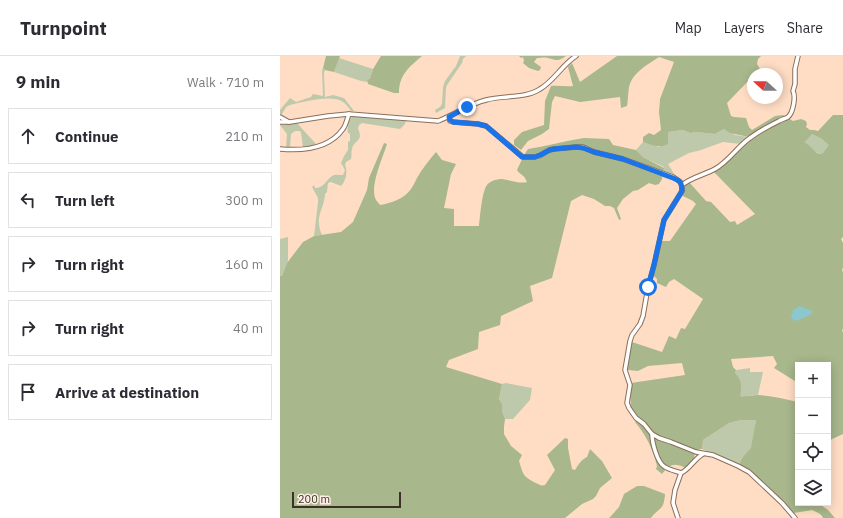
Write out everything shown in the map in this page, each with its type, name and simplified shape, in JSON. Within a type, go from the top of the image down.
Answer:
[{"type":"street","points":[[280,122],[349,114],[438,121],[484,100],[504,96],[522,95],[537,91],[545,86],[570,60],[576,56]]},
{"type":"street","points":[[682,185],[687,181],[720,166],[751,136],[788,117],[794,104],[795,76],[798,56]]},
{"type":"street","points":[[280,149],[303,149],[319,146],[329,142],[343,128],[349,114]]},
{"type":"street","points":[[280,117],[290,122]]},
{"type":"street","points":[[449,117],[453,122],[486,126],[522,157],[535,157],[554,149],[576,147],[583,148],[623,159],[680,182],[682,185],[682,191],[664,220],[648,287],[643,316],[631,338],[626,364],[630,385],[627,403],[636,418],[644,424],[652,434],[659,438],[696,452],[713,455],[749,472],[782,503],[795,518]]},
{"type":"street","points":[[652,434],[653,445],[660,461],[666,467],[681,473]]},
{"type":"street","points":[[695,460],[696,452]]},
{"type":"street","points":[[678,518],[673,503],[675,490],[681,473],[689,468],[695,460],[703,454]]},
{"type":"green space","points":[[326,56],[340,56],[334,72],[323,68]]},
{"type":"green space","points":[[381,56],[422,56],[403,76],[399,87],[399,93],[394,93],[368,84],[367,80],[370,79],[373,69]]},
{"type":"green space","points":[[460,56],[466,56],[447,85],[445,108],[436,113],[435,110],[442,104],[443,87],[445,81],[456,66]]},
{"type":"green space","points":[[519,56],[566,56],[557,60],[537,58],[534,62],[541,67],[538,71],[529,68],[523,63],[523,57],[521,58]]},
{"type":"green space","points":[[617,56],[761,56],[758,59],[757,64],[759,68],[747,68],[747,82],[727,103],[731,116],[746,118],[749,127],[752,130],[775,116],[783,115],[793,121],[801,119],[806,121],[806,127],[810,130],[818,131],[833,115],[843,115],[843,237],[841,239],[843,243],[843,434],[831,440],[831,362],[795,362],[795,381],[774,368],[777,364],[773,356],[731,359],[733,367],[736,370],[735,373],[741,384],[740,396],[764,395],[795,401],[795,506],[822,506],[835,518],[823,518],[820,514],[812,510],[794,513],[766,485],[739,465],[742,458],[751,448],[756,420],[741,420],[729,423],[703,440],[702,449],[695,451],[694,459],[686,468],[673,465],[662,474],[656,469],[657,466],[651,448],[643,432],[635,422],[638,418],[631,407],[631,383],[685,375],[682,363],[648,366],[638,371],[628,370],[632,342],[662,352],[669,336],[676,339],[681,328],[685,329],[703,299],[674,279],[669,282],[666,287],[657,283],[657,279],[653,275],[661,241],[670,241],[696,204],[681,195],[685,185],[689,182],[706,201],[711,202],[730,222],[735,221],[737,225],[755,214],[713,171],[749,137],[730,133],[724,129],[715,134],[696,132],[690,133],[683,130],[668,132],[668,144],[662,146],[656,146],[643,142],[643,137],[649,133],[654,135],[661,130],[659,112],[660,99],[674,62],[659,57],[641,69],[634,77],[629,87],[627,106],[621,108],[620,97],[580,102],[555,96],[552,102],[549,129],[528,141],[521,150],[514,145],[514,140],[522,132],[544,125],[545,101],[551,86],[573,86],[568,67],[572,63],[580,82]],"holes":[[[812,134],[822,139],[829,145],[823,153],[820,154],[805,142]]]},
{"type":"green space","points":[[339,58],[373,69],[370,80],[367,80],[367,82],[361,81],[334,72]]},
{"type":"green space","points":[[323,68],[325,70],[325,97],[333,95],[344,98],[354,111],[351,111],[344,103],[338,100],[325,99],[290,105],[286,107],[281,116],[280,110],[290,98],[296,102],[311,97],[313,94],[323,96]]},
{"type":"green space","points":[[353,116],[406,121],[400,129],[362,123],[359,125],[358,129],[360,136],[353,146],[351,159],[346,162],[345,179],[341,186],[331,182],[328,183],[327,192],[325,194],[319,218],[322,235],[314,236],[318,198],[312,187],[314,185],[315,188],[321,187],[333,175],[343,175],[345,170],[341,163],[348,150],[350,134],[348,133],[348,126],[350,119]]},
{"type":"green space","points":[[297,123],[316,144],[303,148],[301,133],[300,131],[295,131],[291,134],[290,148],[286,148],[287,134],[280,125]]},
{"type":"green space","points":[[724,129],[735,135],[749,137],[741,144],[723,142],[689,153],[668,164],[676,177],[683,180],[679,185],[675,181],[662,177],[664,167],[643,157],[636,150],[643,142],[659,147],[668,139],[667,132],[683,130],[690,133],[696,132],[715,134]]},
{"type":"green space","points":[[812,134],[830,145],[823,153],[820,154],[814,151],[805,141]]},
{"type":"green space","points":[[584,138],[609,139],[613,145],[636,150],[643,157],[664,168],[662,179],[659,184],[655,185],[649,183],[638,190],[633,191],[623,199],[617,208],[621,219],[619,220],[614,208],[605,206],[594,199],[582,195],[571,201],[552,278],[530,286],[533,301],[501,316],[500,325],[479,332],[478,349],[449,360],[446,367],[502,384],[499,399],[502,404],[502,411],[505,419],[504,434],[511,446],[522,455],[519,461],[523,472],[528,479],[540,485],[545,485],[555,470],[547,455],[565,438],[568,439],[572,469],[575,470],[581,461],[587,457],[590,449],[602,461],[612,478],[600,488],[593,499],[582,504],[565,518],[280,518],[280,276],[282,276],[287,263],[303,242],[314,236],[341,232],[353,222],[367,190],[369,178],[384,143],[387,144],[377,172],[374,188],[374,195],[380,205],[397,200],[405,195],[412,188],[423,168],[436,152],[442,160],[456,164],[451,174],[444,208],[454,209],[454,226],[479,226],[485,188],[488,184],[498,179],[527,182],[517,170],[528,149]]},
{"type":"green space","points":[[288,237],[288,261],[282,276],[280,276],[280,239]]},
{"type":"green space","points":[[750,368],[750,372],[763,372],[758,395],[740,396],[735,373],[736,370]]},
{"type":"green space","points":[[506,383],[532,388],[530,400],[513,419],[505,419],[502,411],[502,404],[499,399],[502,384]]},
{"type":"green space","points":[[741,420],[756,420],[752,448],[742,458],[739,465],[702,449],[703,440],[729,423]]},
{"type":"green space","points":[[637,486],[644,486],[665,494],[662,507],[651,518],[609,518],[619,507],[624,494]]},
{"type":"water","points":[[800,306],[812,311],[812,314],[797,321],[791,317],[793,310]]},
{"type":"route","points":[[467,107],[449,117],[450,120],[453,122],[483,124],[522,157],[535,157],[554,149],[576,147],[583,148],[623,159],[680,182],[682,185],[682,191],[664,220],[648,287]]}]
